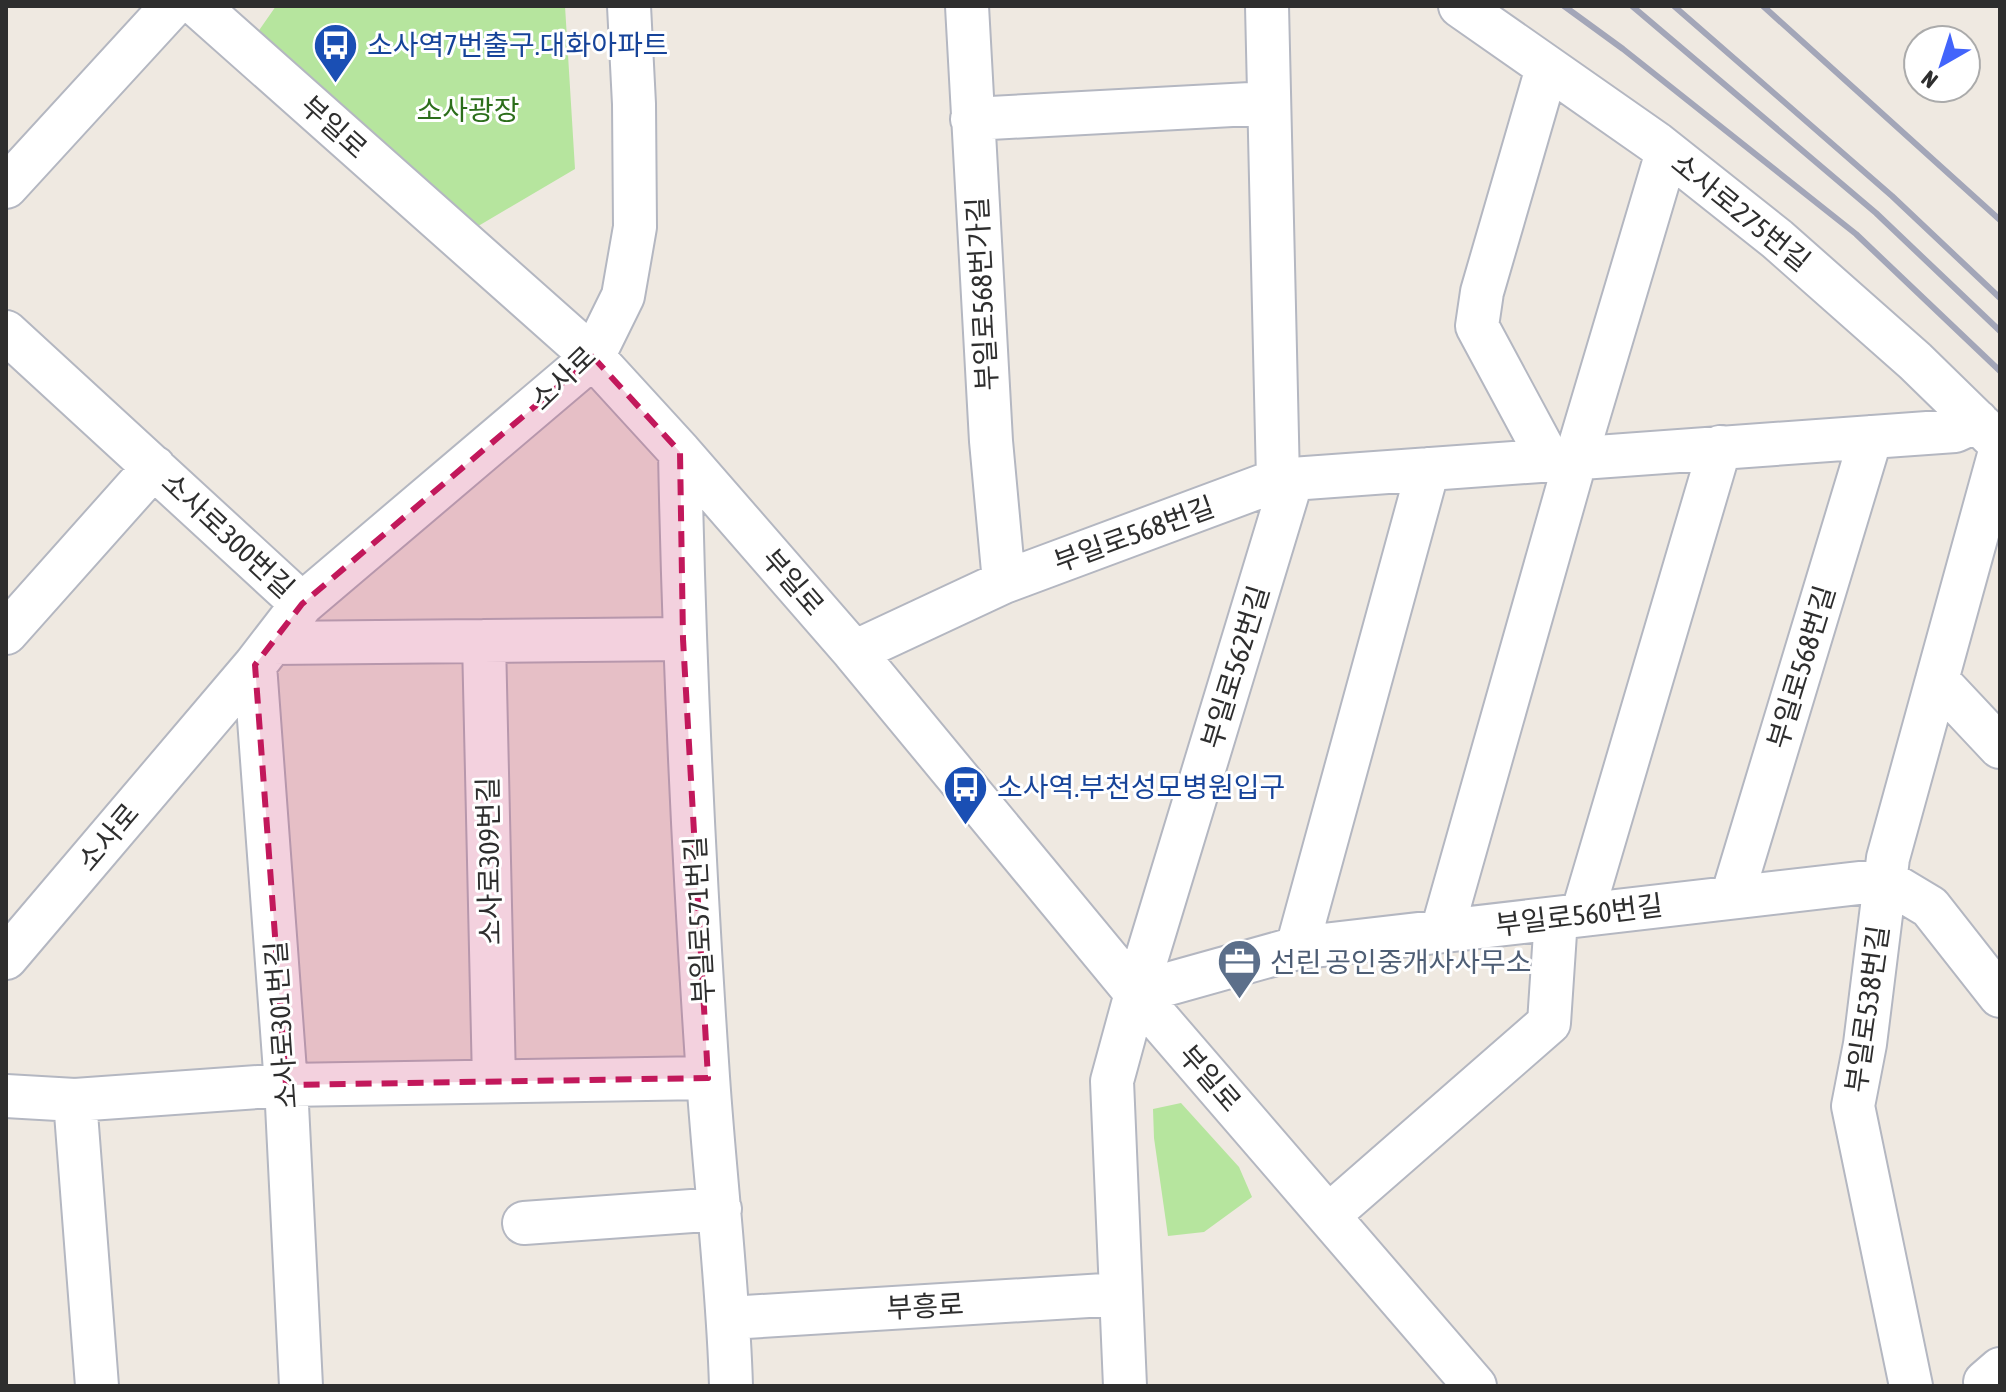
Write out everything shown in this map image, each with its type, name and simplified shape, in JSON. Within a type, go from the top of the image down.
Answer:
[{"type":"street","points":[[6,187],[172,6]]},
{"type":"street","name":"부일로","points":[[198,6],[593,357],[854,652],[1136,993],[1475,1386]]},
{"type":"street","name":"소사로","points":[[6,958],[302,604],[593,357],[623,296],[635,227],[629,6]]},
{"type":"street","name":"부일로568번가길","points":[[967,6],[991,441],[1004,582]]},
{"type":"street","name":"부일로562번길","points":[[1136,993],[1285,479],[1267,6]]},
{"type":"street","name":"소사로275번길","points":[[1460,6],[1667,152],[1777,239],[1915,361],[1992,439]]},
{"type":"street","points":[[1547,68],[1482,292],[1477,326],[1562,459]]},
{"type":"street","points":[[972,119],[1269,103]]},
{"type":"street","points":[[1442,931],[1562,459],[1667,152]]},
{"type":"street","name":"소사로300번길","points":[[6,332],[302,604]]},
{"type":"street","name":"부일로568번길","points":[[854,652],[1004,582],[1285,479],[1955,431],[1992,439]]},
{"type":"street","name":"부일로568번길","points":[[1732,897],[1871,437]]},
{"type":"street","name":"부일로538번길","points":[[1911,1386],[1853,1106],[1865,1044],[1888,858],[1937,680],[1992,439]]},
{"type":"street","points":[[1329,1215],[1549,1023],[1569,916],[1720,447]]},
{"type":"street","name":"부일로571번길","points":[[680,452],[683,639],[708,1078],[729,1318],[731,1386]]},
{"type":"street","name":"소사로300번길","points":[[6,633],[154,467]]},
{"type":"street","points":[[1297,948],[1428,469]]},
{"type":"street","points":[[263,654],[484,641],[683,639]]},
{"type":"street","name":"소사로309번길","points":[[484,641],[494,1081]]},
{"type":"street","name":"소사로301번길","points":[[263,654],[301,1386]]},
{"type":"street","points":[[1937,680],[1995,730]]},
{"type":"street","points":[[1885,880],[1930,907],[2000,996]]},
{"type":"street","name":"부일로560번길","points":[[1136,993],[1297,948],[1885,880]]},
{"type":"street","points":[[1125,1386],[1112,1081],[1136,993]]},
{"type":"street","points":[[6,1096],[75,1100],[286,1085],[708,1078]]},
{"type":"street","points":[[75,1100],[97,1386]]},
{"type":"street","points":[[524,1223],[720,1209]]},
{"type":"street","name":"부흥로","points":[[729,1318],[1121,1294]]},
{"type":"highlighted area","points":[[593,357],[680,452],[683,639],[708,1078],[286,1085],[255,665],[302,604]]},
{"type":"green space","name":"소사광장","points":[[276,6],[565,6],[575,169],[458,238],[246,49]]},
{"type":"green space","points":[[1181,1103],[1239,1167],[1252,1197],[1204,1232],[1168,1236],[1154,1138],[1153,1109]]},
{"type":"railway","points":[[1564,6],[1623,49],[1856,234],[2000,371]]},
{"type":"railway","points":[[1632,6],[1876,213],[2000,331]]},
{"type":"railway","points":[[1674,6],[1892,196],[2000,298]]},
{"type":"railway","points":[[1763,6],[2000,220]]},
{"type":"place","name":"소사역7번출구.대화아파트","points":[[336,84]]},
{"type":"place","name":"소사역.부천성모병원입구","points":[[966,826]]},
{"type":"place","name":"선린 공인중개사사무소","points":[[1239,1001]]}]
